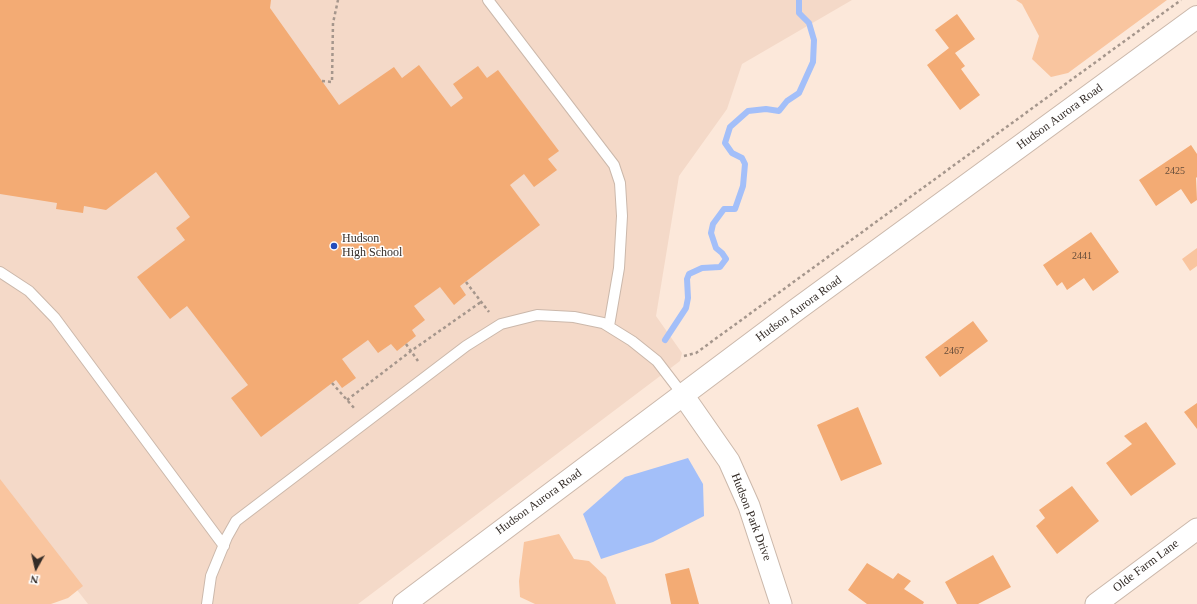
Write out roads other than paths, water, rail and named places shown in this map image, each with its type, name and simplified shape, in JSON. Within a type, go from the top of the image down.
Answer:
[{"type":"street","name":"Hudson Aurora Road","points":[[404,604],[682,395],[1197,17]]},
{"type":"street","name":"Hudson Park Drive","points":[[682,395],[729,461],[749,506],[777,587],[781,604]]},
{"type":"street","name":"Olde Farm Lane","points":[[1096,604],[1197,529]]},
{"type":"lane","points":[[488,0],[614,165],[620,183],[622,216],[619,268],[609,326]]},
{"type":"lane","points":[[0,272],[29,291],[55,318],[224,546]]},
{"type":"lane","points":[[207,604],[211,576],[236,521],[466,346],[501,324],[537,315],[574,317],[603,323],[632,340],[657,361],[682,395]]},
{"type":"water","points":[[688,458],[703,484],[704,516],[653,542],[601,559],[583,514],[625,477]]},
{"type":"waterway","points":[[665,340],[686,308],[688,298],[687,279],[689,274],[702,268],[720,267],[726,259],[716,248],[711,233],[713,224],[724,209],[735,209],[743,186],[745,164],[742,158],[732,153],[725,143],[730,127],[748,111],[766,109],[779,111],[787,101],[799,93],[813,62],[814,40],[809,23],[799,13],[799,0]]},
{"type":"place","name":"Hudson High School","points":[[334,246]]}]
